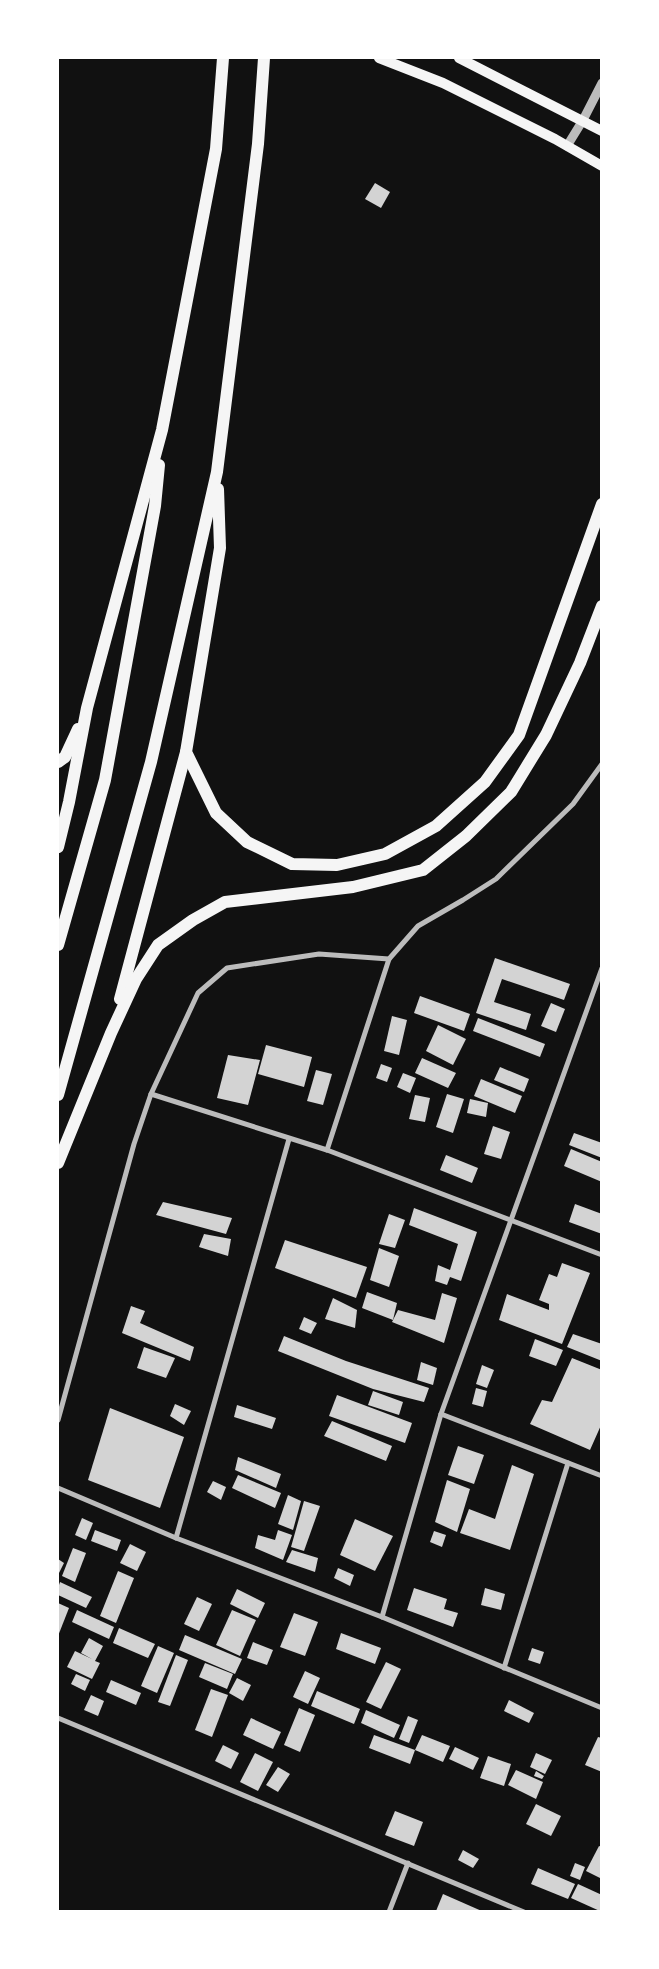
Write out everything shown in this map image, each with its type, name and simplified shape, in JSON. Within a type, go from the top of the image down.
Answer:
[{"type":"main road","points":[[58,847],[69,802],[87,708],[162,430],[216,149],[223,58]]},
{"type":"main road","points":[[58,1095],[151,762],[217,472],[258,144],[264,58]]},
{"type":"main road","points":[[379,58],[443,83],[567,146],[602,166]]},
{"type":"main road","points":[[459,58],[602,131]]},
{"type":"main road","points":[[58,945],[105,780],[155,506],[162,430]]},
{"type":"main road","points":[[111,1033],[186,752],[220,548],[217,472]]},
{"type":"main road","points":[[186,752],[216,813],[247,842],[292,864],[336,865],[384,854],[436,826],[485,782],[519,735],[602,504]]},
{"type":"main road","points":[[58,1163],[111,1033],[136,979],[158,945],[193,920],[225,902],[353,887],[423,870],[466,836],[511,792],[546,735],[580,663],[602,606]]},
{"type":"main road","points":[[58,762],[66,756],[87,708]]},
{"type":"street","points":[[567,146],[602,83]]},
{"type":"street","points":[[327,1150],[389,960],[418,926],[496,879],[573,804],[602,764]]},
{"type":"street","points":[[58,1420],[134,1144],[151,1094],[198,993],[227,968],[319,954],[389,960]]},
{"type":"street","points":[[382,1617],[441,1414],[602,968]]},
{"type":"street","points":[[151,1094],[327,1150],[602,1255]]},
{"type":"street","points":[[176,1538],[289,1139]]},
{"type":"street","points":[[441,1414],[602,1476]]},
{"type":"street","points":[[504,1668],[568,1463]]},
{"type":"street","points":[[58,1488],[176,1538],[382,1617],[602,1708]]},
{"type":"street","points":[[58,1718],[524,1912]]},
{"type":"street","points":[[389,1912],[408,1863]]},
{"type":"building","points":[[375,183],[390,192],[381,208],[365,199]]},
{"type":"building","points":[[495,958],[570,984],[564,1000],[502,979],[494,1002],[531,1014],[526,1030],[476,1013]]},
{"type":"building","points":[[420,996],[470,1014],[464,1031],[414,1013]]},
{"type":"building","points":[[551,1003],[565,1009],[556,1032],[541,1026]]},
{"type":"building","points":[[392,1016],[407,1020],[399,1055],[384,1051]]},
{"type":"building","points":[[478,1018],[545,1044],[540,1057],[473,1031]]},
{"type":"building","points":[[438,1025],[466,1039],[453,1065],[426,1051]]},
{"type":"building","points":[[266,1045],[312,1057],[304,1087],[258,1074]]},
{"type":"building","points":[[228,1055],[260,1060],[248,1105],[217,1098]]},
{"type":"building","points":[[422,1058],[456,1073],[448,1088],[415,1073]]},
{"type":"building","points":[[381,1064],[392,1068],[387,1082],[376,1078]]},
{"type":"building","points":[[500,1067],[529,1079],[524,1092],[494,1080]]},
{"type":"building","points":[[316,1070],[332,1074],[323,1105],[307,1101]]},
{"type":"building","points":[[403,1073],[416,1078],[410,1093],[397,1087]]},
{"type":"building","points":[[481,1079],[522,1096],[515,1113],[474,1096]]},
{"type":"building","points":[[447,1094],[464,1099],[453,1133],[436,1127]]},
{"type":"building","points":[[415,1095],[430,1098],[425,1122],[409,1119]]},
{"type":"building","points":[[470,1099],[488,1103],[486,1117],[467,1113]]},
{"type":"building","points":[[493,1126],[510,1132],[501,1159],[484,1154]]},
{"type":"building","points":[[574,1133],[602,1143],[602,1158],[569,1145]]},
{"type":"building","points":[[571,1149],[602,1162],[602,1182],[564,1166]]},
{"type":"building","points":[[446,1155],[478,1168],[472,1183],[440,1170]]},
{"type":"building","points":[[163,1202],[232,1218],[226,1234],[156,1215]]},
{"type":"building","points":[[575,1204],[602,1214],[602,1234],[569,1222]]},
{"type":"building","points":[[414,1208],[477,1232],[461,1281],[450,1277],[447,1285],[435,1281],[438,1265],[450,1270],[458,1244],[409,1225]]},
{"type":"building","points":[[389,1214],[405,1220],[395,1248],[379,1244]]},
{"type":"building","points":[[204,1234],[231,1239],[228,1256],[199,1247]]},
{"type":"building","points":[[285,1240],[367,1267],[356,1298],[275,1268]]},
{"type":"building","points":[[379,1248],[399,1256],[389,1287],[370,1280]]},
{"type":"building","points":[[562,1263],[590,1273],[562,1344],[499,1320],[507,1294],[549,1310],[549,1304],[539,1300],[549,1274],[557,1277]]},
{"type":"building","points":[[367,1292],[397,1303],[393,1320],[362,1308]]},
{"type":"building","points":[[442,1293],[457,1298],[444,1343],[392,1322],[398,1310],[435,1320]]},
{"type":"building","points":[[333,1298],[357,1310],[355,1328],[325,1319]]},
{"type":"building","points":[[131,1306],[145,1311],[140,1323],[194,1347],[190,1361],[122,1333]]},
{"type":"building","points":[[304,1317],[317,1323],[311,1334],[299,1329]]},
{"type":"building","points":[[573,1334],[602,1344],[602,1361],[567,1347]]},
{"type":"building","points":[[284,1336],[346,1361],[429,1388],[424,1402],[373,1389],[278,1351]]},
{"type":"building","points":[[535,1339],[563,1350],[556,1366],[529,1356]]},
{"type":"building","points":[[144,1347],[175,1358],[166,1378],[137,1368]]},
{"type":"building","points":[[572,1358],[602,1370],[602,1423],[590,1450],[530,1424],[542,1400],[552,1402]]},
{"type":"building","points":[[421,1362],[437,1368],[433,1385],[417,1380]]},
{"type":"building","points":[[482,1365],[494,1370],[487,1388],[476,1384]]},
{"type":"building","points":[[476,1388],[487,1391],[483,1407],[472,1404]]},
{"type":"building","points":[[373,1391],[403,1402],[399,1415],[368,1405]]},
{"type":"building","points":[[337,1395],[412,1423],[405,1443],[329,1416]]},
{"type":"building","points":[[175,1404],[191,1411],[184,1425],[170,1416]]},
{"type":"building","points":[[237,1405],[276,1418],[272,1429],[234,1417]]},
{"type":"building","points":[[110,1408],[184,1437],[160,1508],[88,1480]]},
{"type":"building","points":[[332,1421],[392,1446],[386,1461],[324,1436]]},
{"type":"building","points":[[458,1446],[484,1455],[474,1484],[448,1475]]},
{"type":"building","points":[[238,1457],[281,1474],[276,1488],[235,1470]]},
{"type":"building","points":[[512,1465],[534,1474],[510,1550],[460,1533],[469,1509],[495,1519]]},
{"type":"building","points":[[238,1475],[281,1493],[275,1508],[232,1488]]},
{"type":"building","points":[[447,1480],[470,1489],[457,1532],[435,1522]]},
{"type":"building","points":[[213,1481],[226,1487],[221,1500],[207,1492]]},
{"type":"building","points":[[288,1495],[301,1501],[293,1530],[278,1524]]},
{"type":"building","points":[[304,1501],[320,1506],[304,1551],[291,1547]]},
{"type":"building","points":[[82,1518],[93,1523],[86,1540],[75,1535]]},
{"type":"building","points":[[355,1519],[393,1536],[375,1571],[340,1555]]},
{"type":"building","points":[[95,1530],[121,1540],[117,1551],[91,1541]]},
{"type":"building","points":[[278,1530],[292,1535],[283,1560],[255,1548],[258,1535],[275,1540]]},
{"type":"building","points":[[434,1531],[446,1535],[442,1547],[430,1542]]},
{"type":"building","points":[[130,1544],[146,1552],[137,1571],[120,1563]]},
{"type":"building","points":[[73,1548],[86,1553],[75,1582],[62,1576]]},
{"type":"building","points":[[292,1550],[318,1558],[315,1572],[286,1562]]},
{"type":"building","points":[[58,1559],[64,1563],[58,1575]]},
{"type":"building","points":[[338,1568],[354,1575],[350,1586],[334,1578]]},
{"type":"building","points":[[118,1571],[134,1578],[116,1623],[100,1616]]},
{"type":"building","points":[[60,1582],[92,1597],[86,1608],[58,1595]]},
{"type":"building","points":[[414,1588],[447,1599],[444,1609],[458,1613],[453,1627],[407,1610]]},
{"type":"building","points":[[485,1588],[505,1594],[501,1610],[481,1605]]},
{"type":"building","points":[[237,1589],[265,1603],[258,1618],[230,1604]]},
{"type":"building","points":[[197,1597],[212,1604],[199,1631],[184,1624]]},
{"type":"building","points":[[58,1603],[69,1608],[58,1636]]},
{"type":"building","points":[[77,1610],[114,1627],[109,1639],[72,1622]]},
{"type":"building","points":[[232,1610],[256,1620],[240,1656],[216,1645]]},
{"type":"building","points":[[294,1613],[318,1622],[305,1656],[280,1647]]},
{"type":"building","points":[[119,1628],[155,1644],[148,1658],[113,1643]]},
{"type":"building","points":[[341,1633],[381,1648],[375,1664],[336,1649]]},
{"type":"building","points":[[185,1635],[242,1659],[235,1674],[179,1650]]},
{"type":"building","points":[[89,1638],[103,1646],[95,1661],[100,1663],[92,1679],[67,1667],[75,1651],[92,1659],[81,1653]]},
{"type":"building","points":[[253,1642],[273,1650],[267,1665],[247,1658]]},
{"type":"building","points":[[158,1646],[174,1653],[157,1693],[141,1686]]},
{"type":"building","points":[[532,1648],[544,1652],[540,1664],[528,1660]]},
{"type":"building","points":[[176,1655],[188,1660],[170,1706],[158,1702]]},
{"type":"building","points":[[386,1662],[401,1669],[381,1709],[366,1702]]},
{"type":"building","points":[[205,1663],[233,1674],[227,1689],[199,1677]]},
{"type":"building","points":[[305,1671],[320,1678],[308,1704],[293,1697]]},
{"type":"building","points":[[76,1674],[90,1680],[85,1691],[71,1684]]},
{"type":"building","points":[[237,1678],[251,1685],[243,1701],[229,1693]]},
{"type":"building","points":[[111,1680],[141,1693],[136,1705],[106,1692]]},
{"type":"building","points":[[211,1689],[228,1695],[212,1737],[195,1730]]},
{"type":"building","points":[[317,1691],[360,1709],[354,1724],[311,1706]]},
{"type":"building","points":[[91,1695],[104,1701],[98,1716],[84,1710]]},
{"type":"building","points":[[509,1700],[534,1713],[529,1723],[504,1711]]},
{"type":"building","points":[[299,1708],[315,1715],[300,1752],[284,1745]]},
{"type":"building","points":[[366,1710],[400,1725],[394,1738],[361,1723]]},
{"type":"building","points":[[408,1716],[418,1720],[409,1743],[399,1739]]},
{"type":"building","points":[[251,1718],[281,1732],[273,1749],[243,1735]]},
{"type":"building","points":[[374,1735],[415,1750],[410,1764],[369,1748]]},
{"type":"building","points":[[422,1735],[450,1746],[443,1762],[415,1750]]},
{"type":"building","points":[[598,1737],[602,1738],[602,1772],[585,1765]]},
{"type":"building","points":[[223,1745],[239,1753],[231,1769],[215,1761]]},
{"type":"building","points":[[455,1747],[479,1758],[473,1770],[449,1759]]},
{"type":"building","points":[[255,1753],[273,1762],[258,1791],[240,1782]]},
{"type":"building","points":[[536,1753],[552,1760],[545,1774],[530,1767]]},
{"type":"building","points":[[488,1756],[511,1764],[504,1786],[480,1778]]},
{"type":"building","points":[[278,1767],[290,1774],[278,1792],[266,1785]]},
{"type":"building","points":[[516,1770],[543,1782],[536,1799],[508,1785]]},
{"type":"building","points":[[536,1771],[544,1776],[542,1779],[534,1776]]},
{"type":"building","points":[[536,1804],[561,1816],[551,1836],[526,1824]]},
{"type":"building","points":[[395,1811],[423,1822],[414,1846],[385,1835]]},
{"type":"building","points":[[599,1846],[602,1847],[602,1879],[586,1871]]},
{"type":"building","points":[[463,1850],[479,1859],[473,1868],[458,1860]]},
{"type":"building","points":[[575,1863],[585,1867],[580,1880],[570,1876]]},
{"type":"building","points":[[538,1868],[575,1884],[568,1899],[531,1884]]},
{"type":"building","points":[[578,1884],[602,1895],[602,1912],[571,1898]]},
{"type":"building","points":[[443,1894],[484,1912],[436,1911]]}]
